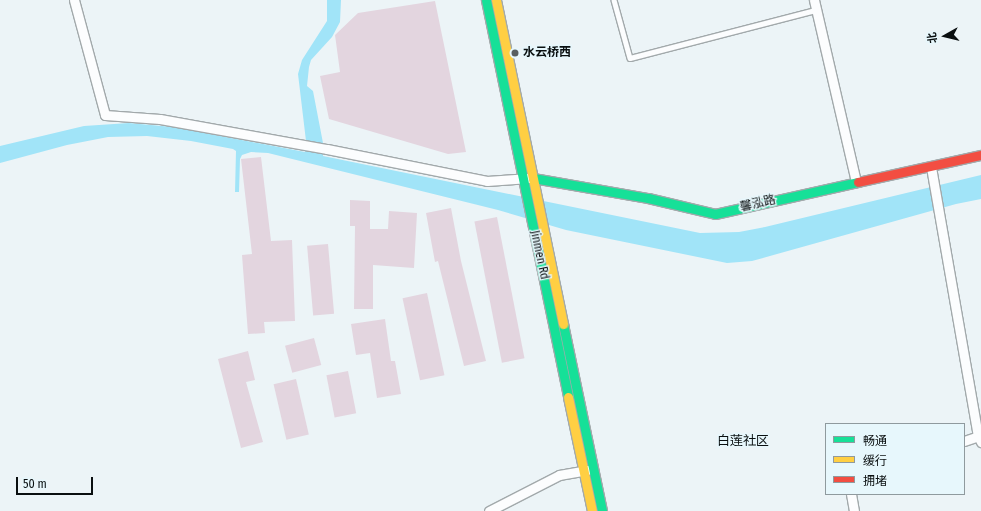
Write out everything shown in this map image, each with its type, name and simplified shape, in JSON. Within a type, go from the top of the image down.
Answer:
[{"type":"main road","name":"Jinmen Rd","points":[[486,0],[528,196],[532,224],[592,511]]},
{"type":"main road","name":"Jinmen Rd","points":[[496,0],[602,511]]},
{"type":"main road","name":"馨泓路","points":[[534,178],[648,198],[715,214],[981,155]]},
{"type":"street","points":[[74,0],[105,115],[160,119],[327,149],[486,181],[534,178]]},
{"type":"street","points":[[814,0],[856,182]]},
{"type":"street","points":[[931,167],[980,438],[965,441]]},
{"type":"street","points":[[489,511],[559,475],[593,469]]},
{"type":"street","points":[[852,495],[854,511]]},
{"type":"lane","points":[[614,0],[630,58],[816,10]]},
{"type":"water","points":[[327,0],[341,0],[340,22],[332,37],[311,60],[307,86],[313,91],[323,143],[323,156],[700,233],[739,232],[765,227],[981,175],[981,199],[956,204],[752,261],[727,263],[566,230],[498,210],[268,153],[251,152],[242,155],[240,159],[239,192],[235,192],[236,151],[233,149],[191,141],[147,136],[108,137],[67,145],[0,163],[0,146],[84,126],[129,123],[173,127],[305,152],[306,141],[298,74],[302,60],[327,21]]},
{"type":"building","points":[[435,1],[466,152],[448,154],[329,119],[320,76],[340,72],[335,35],[358,13]]},
{"type":"building","points":[[261,157],[271,241],[292,240],[295,321],[264,322],[265,333],[248,334],[242,255],[252,254],[241,159]]},
{"type":"building","points":[[350,200],[370,201],[370,229],[388,229],[389,211],[417,213],[414,268],[373,265],[373,309],[354,309],[355,226],[350,226]]},
{"type":"building","points":[[451,208],[461,261],[486,361],[464,366],[438,261],[435,262],[426,213]]},
{"type":"building","points":[[497,217],[524,358],[502,363],[474,221]]},
{"type":"building","points":[[328,244],[334,314],[313,316],[307,246]]},
{"type":"building","points":[[427,293],[444,375],[420,380],[403,298]]},
{"type":"building","points":[[385,319],[391,361],[395,361],[401,394],[377,398],[370,353],[356,355],[351,324]]},
{"type":"building","points":[[314,338],[321,365],[292,373],[285,346]]},
{"type":"building","points":[[248,351],[255,380],[246,382],[263,442],[241,448],[218,359]]},
{"type":"building","points":[[348,371],[356,413],[335,417],[326,375]]},
{"type":"building","points":[[296,379],[309,435],[286,440],[274,384]]},
{"type":"traffic: fast","points":[[486,0],[568,397]]},
{"type":"traffic: fast","points":[[533,178],[648,198],[715,214],[858,182]]},
{"type":"traffic: fast","points":[[563,324],[602,511]]},
{"type":"traffic: slow","points":[[496,0],[563,324]]},
{"type":"traffic: slow","points":[[568,397],[592,511]]},
{"type":"traffic: jam","points":[[858,182],[981,155]]},
{"type":"place","name":"水云桥西","points":[[515,53]]},
{"type":"district","name":"白莲社区","points":[[743,441]]}]
